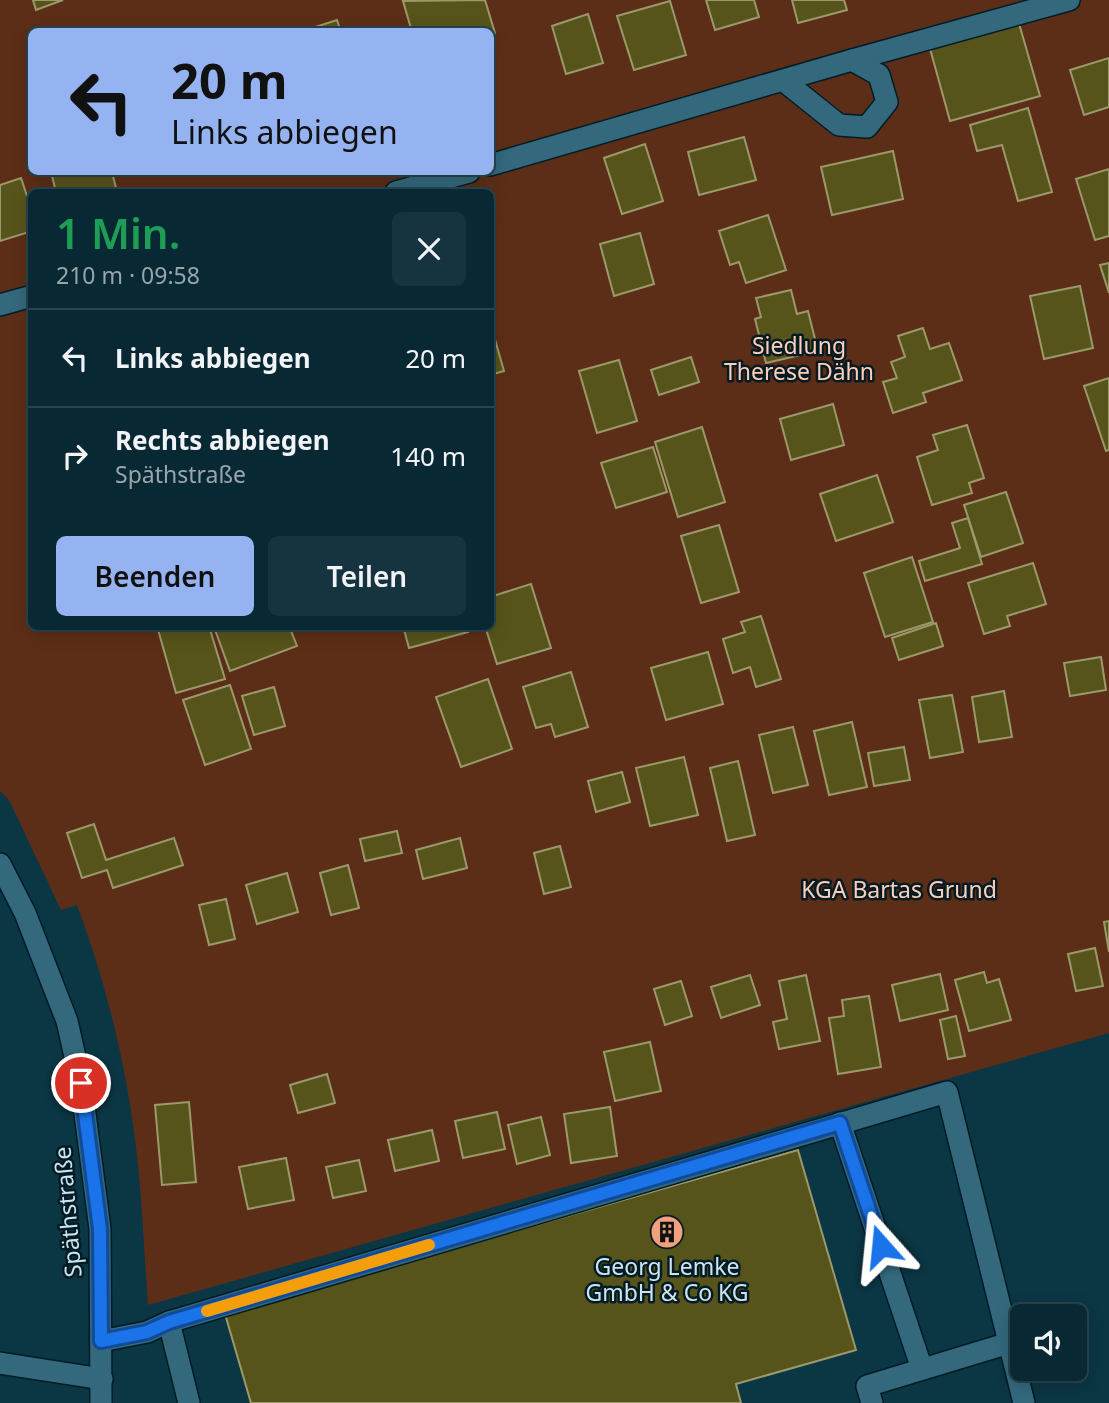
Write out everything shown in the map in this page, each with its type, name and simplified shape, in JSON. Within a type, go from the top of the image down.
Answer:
[{"type":"street","points":[[494,164],[1069,0]]},
{"type":"street","points":[[784,81],[839,125],[867,127],[887,102],[879,75],[852,60]]},
{"type":"street","points":[[407,189],[458,175]]},
{"type":"street","points":[[0,305],[28,297]]},
{"type":"street","name":"Späthstraße","points":[[0,864],[25,913],[68,1021],[81,1083],[100,1229],[101,1403]]},
{"type":"street","points":[[101,1341],[147,1332],[169,1322],[947,1092],[1024,1403]]},
{"type":"street","points":[[840,1123],[922,1369]]},
{"type":"street","points":[[169,1322],[189,1403]]},
{"type":"street","points":[[872,1403],[867,1386],[1009,1343]]},
{"type":"street","points":[[0,1363],[102,1379]]},
{"type":"green space","points":[[0,0],[1109,0],[1109,1033],[148,1305],[135,1139],[120,1050],[105,991],[77,905],[61,910],[9,800],[0,791]]},
{"type":"building","points":[[33,0],[63,0],[36,10]]},
{"type":"building","points":[[485,0],[493,28],[411,28],[403,1]]},
{"type":"building","points":[[706,0],[754,0],[759,17],[715,30]]},
{"type":"building","points":[[792,0],[844,0],[847,10],[798,23]]},
{"type":"building","points":[[670,1],[686,55],[634,70],[617,16]]},
{"type":"building","points":[[588,14],[603,63],[566,74],[552,26]]},
{"type":"building","points":[[337,20],[340,28],[312,28]]},
{"type":"building","points":[[1018,20],[1040,96],[950,121],[929,45]]},
{"type":"building","points":[[1109,58],[1109,107],[1084,115],[1070,70]]},
{"type":"building","points":[[1028,108],[1052,192],[1018,201],[1002,145],[977,151],[970,125]]},
{"type":"building","points":[[744,137],[756,180],[699,195],[688,152]]},
{"type":"building","points":[[645,144],[663,201],[622,214],[604,158]]},
{"type":"building","points":[[893,151],[903,199],[832,215],[821,167]]},
{"type":"building","points":[[1109,169],[1109,236],[1095,240],[1076,179]]},
{"type":"building","points":[[52,175],[113,175],[116,189],[55,189]]},
{"type":"building","points":[[21,178],[28,199],[28,232],[0,241],[0,185]]},
{"type":"building","points":[[768,215],[786,270],[746,283],[739,262],[730,265],[719,231]]},
{"type":"building","points":[[640,233],[654,284],[614,296],[600,244]]},
{"type":"building","points":[[1109,263],[1109,293],[1100,265]]},
{"type":"building","points":[[1080,286],[1093,348],[1044,359],[1030,296]]},
{"type":"building","points":[[791,290],[797,314],[808,311],[818,351],[766,363],[755,319],[761,317],[756,298]]},
{"type":"building","points":[[923,328],[930,349],[949,343],[962,380],[923,393],[926,402],[893,413],[883,382],[897,378],[891,362],[905,357],[898,336]]},
{"type":"building","points":[[494,336],[504,371],[494,374]]},
{"type":"building","points":[[691,357],[699,382],[659,395],[651,370]]},
{"type":"building","points":[[619,360],[637,421],[597,433],[579,371]]},
{"type":"building","points":[[1109,378],[1109,450],[1106,451],[1084,386]]},
{"type":"building","points":[[833,404],[844,445],[791,460],[780,419]]},
{"type":"building","points":[[967,425],[984,478],[969,483],[972,493],[932,505],[917,457],[938,450],[933,435]]},
{"type":"building","points":[[702,427],[725,502],[678,517],[655,442]]},
{"type":"building","points":[[653,447],[667,492],[616,508],[601,463]]},
{"type":"building","points":[[877,475],[893,522],[836,541],[820,494]]},
{"type":"building","points":[[1006,492],[1023,543],[981,557],[964,505]]},
{"type":"building","points":[[968,518],[982,564],[925,581],[919,561],[960,548],[952,523]]},
{"type":"building","points":[[719,525],[739,592],[701,603],[681,536]]},
{"type":"building","points":[[912,557],[933,622],[885,637],[864,573]]},
{"type":"building","points":[[1033,563],[1046,604],[1007,616],[1010,626],[984,634],[968,583]]},
{"type":"building","points":[[531,584],[551,648],[497,664],[486,630],[494,630],[494,596]]},
{"type":"building","points":[[761,616],[781,679],[756,687],[750,667],[733,673],[723,639],[745,632],[741,622]]},
{"type":"building","points":[[936,623],[943,646],[899,660],[892,638]]},
{"type":"building","points":[[158,630],[210,630],[225,679],[176,693]]},
{"type":"building","points":[[215,630],[291,630],[297,646],[230,671]]},
{"type":"building","points":[[404,630],[468,632],[409,648]]},
{"type":"building","points":[[708,652],[723,704],[666,720],[651,668]]},
{"type":"building","points":[[1101,657],[1106,690],[1070,696],[1064,663]]},
{"type":"building","points":[[571,672],[588,727],[555,737],[551,724],[536,728],[523,687]]},
{"type":"building","points":[[488,679],[512,749],[461,767],[436,697]]},
{"type":"building","points":[[230,685],[251,749],[205,765],[183,700]]},
{"type":"building","points":[[274,687],[285,726],[254,735],[242,696]]},
{"type":"building","points":[[1004,691],[1012,737],[979,742],[972,697]]},
{"type":"building","points":[[952,695],[963,752],[930,758],[919,700]]},
{"type":"building","points":[[852,722],[867,787],[829,795],[814,731]]},
{"type":"building","points":[[793,727],[808,785],[773,793],[759,735]]},
{"type":"building","points":[[904,747],[910,780],[874,786],[868,753]]},
{"type":"building","points":[[684,757],[698,815],[650,826],[636,768]]},
{"type":"building","points":[[738,761],[755,835],[727,841],[710,768]]},
{"type":"building","points":[[622,772],[630,802],[596,812],[588,781]]},
{"type":"building","points":[[94,824],[106,860],[174,838],[183,865],[113,888],[107,870],[82,878],[67,833]]},
{"type":"building","points":[[397,831],[402,853],[365,861],[360,839]]},
{"type":"building","points":[[460,838],[467,868],[423,879],[416,850]]},
{"type":"building","points":[[560,846],[571,887],[544,894],[534,853]]},
{"type":"building","points":[[348,865],[359,908],[331,915],[320,873]]},
{"type":"building","points":[[287,873],[298,912],[257,924],[246,885]]},
{"type":"building","points":[[226,899],[235,939],[209,945],[199,905]]},
{"type":"building","points":[[1109,921],[1109,952],[1104,922]]},
{"type":"building","points":[[1095,948],[1103,986],[1076,991],[1068,954]]},
{"type":"building","points":[[984,972],[987,983],[999,979],[1011,1020],[969,1031],[955,980]]},
{"type":"building","points":[[940,974],[948,1010],[900,1021],[892,985]]},
{"type":"building","points":[[750,975],[760,1005],[721,1018],[711,987]]},
{"type":"building","points":[[806,975],[820,1041],[779,1049],[773,1022],[787,1019],[779,981]]},
{"type":"building","points":[[681,981],[692,1016],[665,1025],[654,989]]},
{"type":"building","points":[[869,996],[881,1067],[838,1074],[829,1018],[844,1016],[842,1000]]},
{"type":"building","points":[[956,1016],[965,1056],[948,1059],[940,1020]]},
{"type":"building","points":[[650,1042],[661,1091],[615,1101],[604,1052]]},
{"type":"building","points":[[327,1074],[335,1103],[298,1113],[290,1085]]},
{"type":"building","points":[[189,1102],[196,1182],[162,1185],[155,1105]]},
{"type":"building","points":[[610,1107],[617,1156],[571,1163],[564,1114]]},
{"type":"building","points":[[497,1112],[505,1149],[463,1158],[455,1121]]},
{"type":"building","points":[[541,1117],[550,1155],[517,1164],[508,1125]]},
{"type":"building","points":[[432,1130],[439,1161],[395,1171],[388,1140]]},
{"type":"building","name":"Georg Lemke GmbH & Co KG","points":[[798,1150],[856,1350],[736,1384],[741,1403],[251,1403],[225,1314]]},
{"type":"building","points":[[286,1158],[294,1200],[248,1209],[239,1167]]},
{"type":"building","points":[[359,1160],[366,1191],[333,1198],[326,1167]]},
{"type":"slow traffic","points":[[207,1311],[429,1245]]},
{"type":"place","name":"Georg Lemke GmbH & Co KG","points":[[667,1232]]},
{"type":"route","points":[[81,1083],[100,1229],[101,1341],[147,1332],[169,1322],[840,1123],[881,1246]]},
{"type":"park label","name":"Siedlung Therese Dähn","points":[[799,359]]},
{"type":"park label","name":"KGA Bartas Grund","points":[[899,890]]}]
